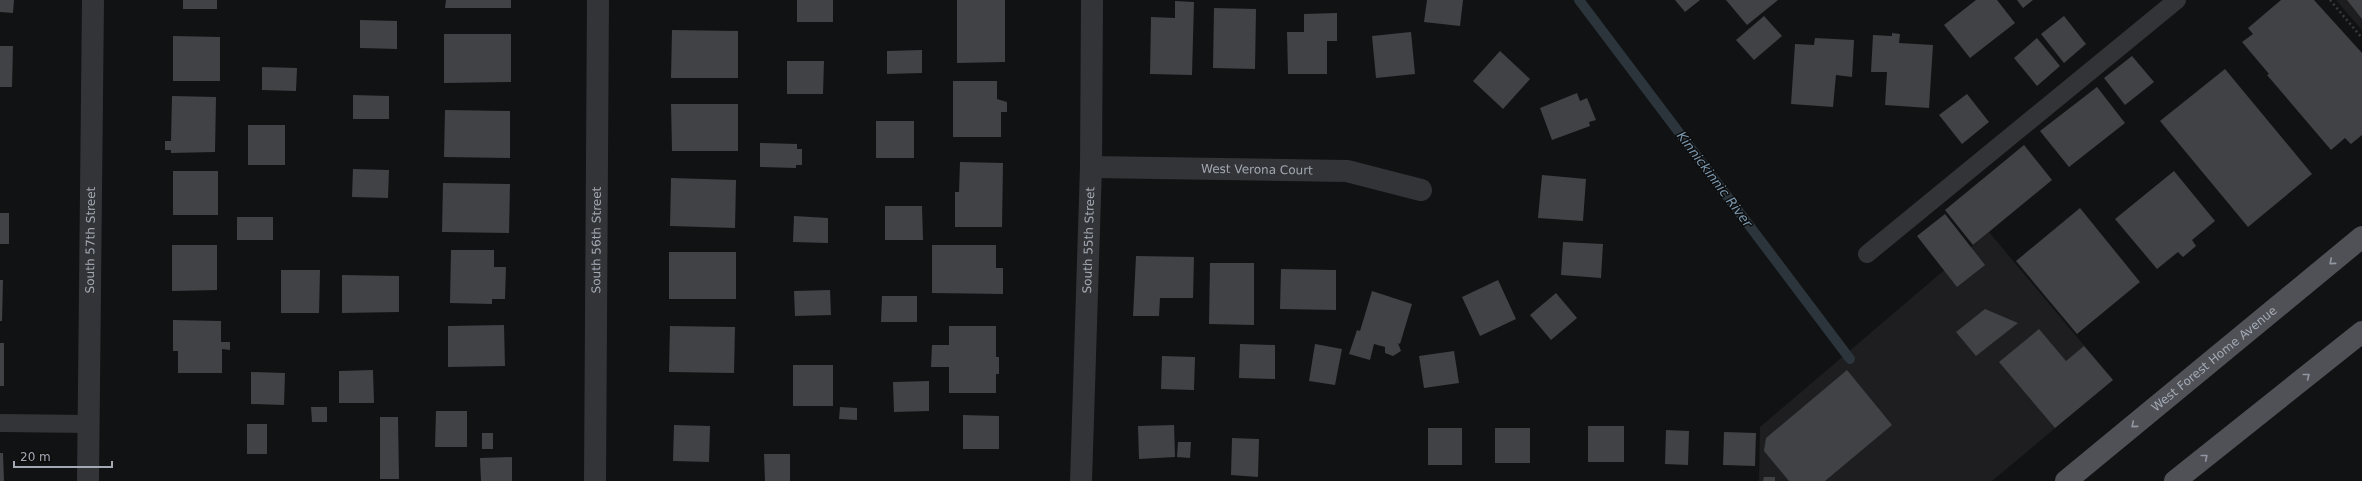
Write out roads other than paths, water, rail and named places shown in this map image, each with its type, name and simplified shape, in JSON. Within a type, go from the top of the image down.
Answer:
[{"type":"main road","name":"West Forest Home Avenue","points":[[2066,481],[2362,237]]},
{"type":"main road","points":[[2175,481],[2362,332]]},
{"type":"street","name":"South 57th Street","points":[[88,481],[94,0]]},
{"type":"street","name":"South 56th Street","points":[[595,481],[598,0]]},
{"type":"street","name":"South 55th Street","points":[[1082,481],[1091,167],[1092,0]]},
{"type":"street","name":"West Verona Court","points":[[1091,167],[1348,170],[1421,190]]},
{"type":"lane","points":[[1868,254],[2177,0]]},
{"type":"lane","points":[[0,423],[89,424]]},
{"type":"waterway","name":"Kinnickinnic River","points":[[1579,0],[1850,359]]}]
